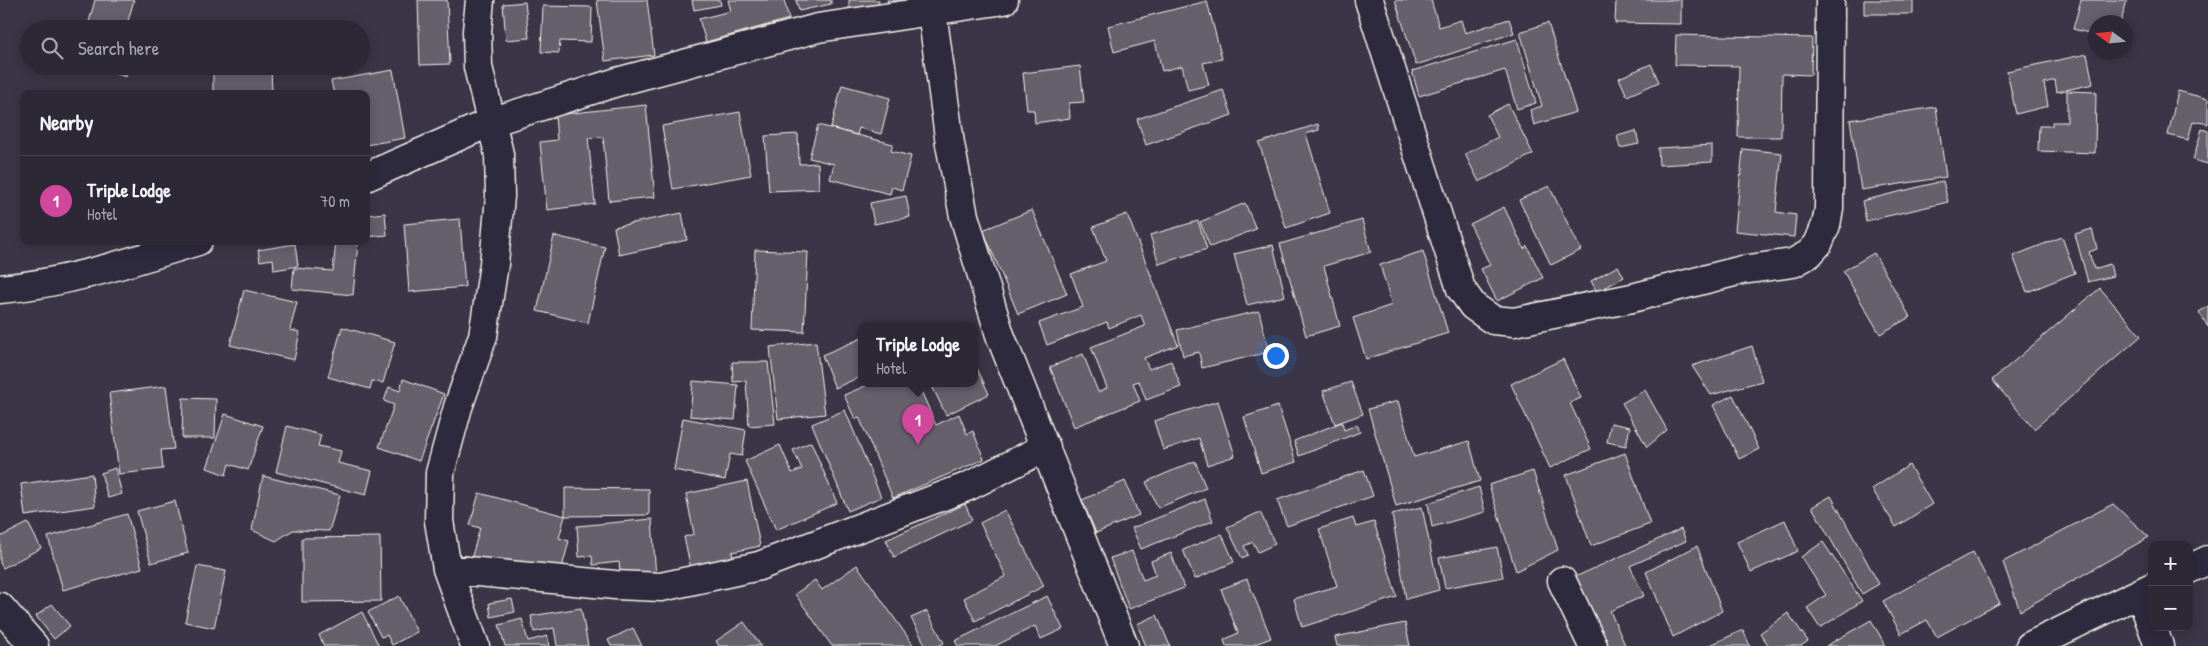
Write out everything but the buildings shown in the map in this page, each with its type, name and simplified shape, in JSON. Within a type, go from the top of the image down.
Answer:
[{"type":"street","points":[[475,646],[447,569],[439,521],[440,473],[458,407],[483,336],[495,254],[500,196],[499,154],[478,67],[477,30],[480,0]]},
{"type":"street","points":[[370,176],[491,122],[617,82],[818,28],[932,6],[1004,0]]},
{"type":"street","points":[[1369,0],[1461,289],[1473,306],[1492,320],[1514,322],[1632,298],[1742,270],[1793,263],[1809,254],[1818,244],[1826,225],[1829,209],[1830,0]]},
{"type":"street","points":[[932,6],[950,144],[964,216],[1000,335],[1124,646]]},
{"type":"street","points":[[0,288],[22,287],[88,275],[185,245]]},
{"type":"street","points":[[447,569],[605,584],[661,587],[759,566],[970,486],[1046,447]]},
{"type":"street","points":[[2193,567],[2208,560]]},
{"type":"street","points":[[1562,581],[1593,646]]},
{"type":"street","points":[[2030,646],[2146,590],[2159,646]]},
{"type":"street","points":[[0,607],[34,646]]},
{"type":"place","name":"Triple Lodge","points":[[918,445]]}]
